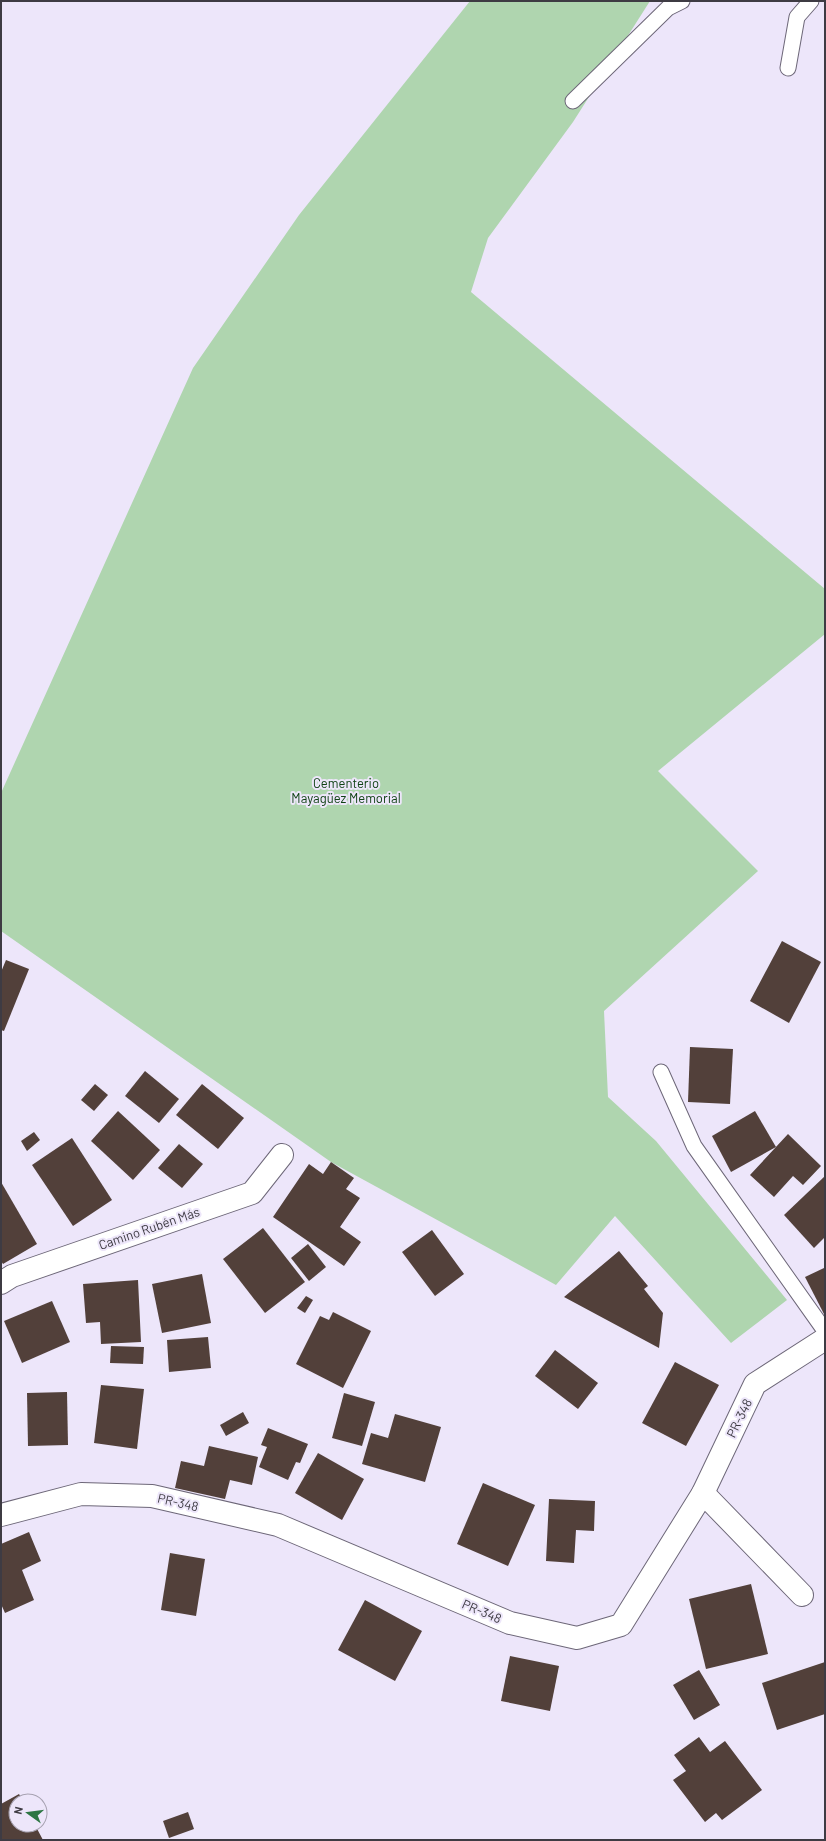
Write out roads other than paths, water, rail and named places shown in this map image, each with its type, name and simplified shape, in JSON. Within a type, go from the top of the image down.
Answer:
[{"type":"street","name":"Camino Rubén Más","points":[[1,1283],[12,1276],[252,1193],[282,1155]]},
{"type":"street","name":"PR-348","points":[[1,1515],[81,1494],[152,1496],[278,1525],[510,1622],[577,1638],[621,1625],[703,1492],[755,1384],[825,1339]]},
{"type":"street","points":[[703,1492],[802,1595]]},
{"type":"lane","points":[[573,101],[668,8],[682,1]]},
{"type":"lane","points":[[788,68],[797,17],[811,1]]},
{"type":"lane","points":[[661,1072],[694,1146],[825,1331]]},
{"type":"park label","name":"Cementerio Mayagüez Memorial","points":[[346,790]]}]
